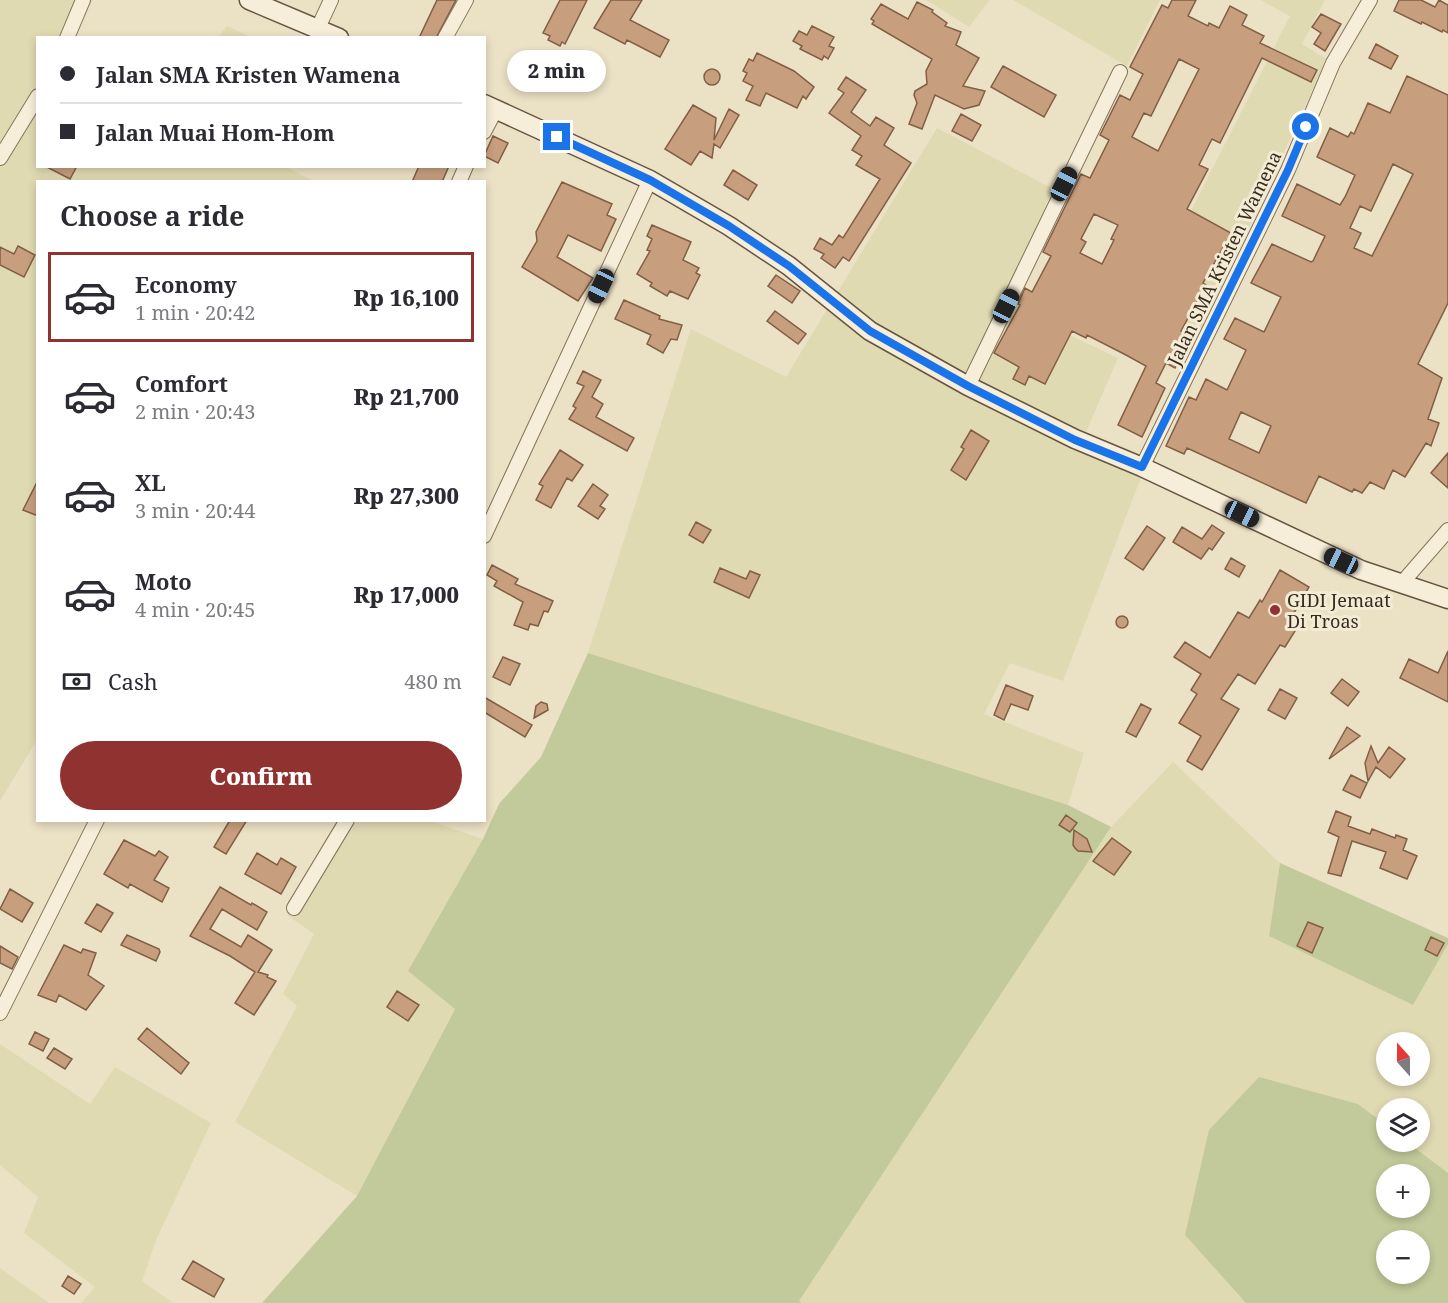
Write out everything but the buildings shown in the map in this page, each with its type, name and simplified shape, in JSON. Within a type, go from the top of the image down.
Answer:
[{"type":"street","points":[[68,36],[83,0]]},
{"type":"street","points":[[249,0],[335,36]]},
{"type":"street","points":[[318,28],[331,0]]},
{"type":"street","points":[[446,36],[466,0]]},
{"type":"street","name":"Jalan SMA Kristen Wamena","points":[[1142,467],[1288,170],[1333,63],[1370,0]]},
{"type":"street","points":[[968,386],[1120,72]]},
{"type":"street","points":[[0,158],[36,99]]},
{"type":"street","points":[[486,124],[490,107],[650,180],[765,249],[870,331],[968,386],[1075,440],[1142,467],[1361,570],[1448,598]]},
{"type":"street","points":[[486,532],[650,180]]},
{"type":"street","points":[[1401,584],[1448,530]]},
{"type":"street","points":[[0,1013],[96,822]]},
{"type":"street","points":[[294,908],[347,822]]},
{"type":"shaded area","points":[[0,0],[93,0],[76,36],[36,36],[36,168],[288,168],[312,180],[36,180],[36,742],[0,801]]},
{"type":"shaded area","points":[[926,0],[990,0],[969,27]]},
{"type":"shaded area","points":[[1013,0],[1160,0],[1127,66]]},
{"type":"shaded area","points":[[1260,0],[1325,0],[1302,44],[1327,59],[1190,354],[1133,325],[1290,16]]},
{"type":"shaded area","points":[[227,26],[249,36],[219,36]]},
{"type":"shaded area","points":[[937,128],[1053,189],[1004,304],[1118,358],[1083,439],[1147,462],[1063,681],[1010,663],[984,714],[1084,753],[1068,805],[588,653],[691,329],[786,377]]},
{"type":"shaded area","points":[[1173,762],[1280,863],[1269,936],[1413,1005],[1448,944],[1448,1173],[1420,1152],[1430,1152],[1430,1098],[1376,1098],[1376,1118],[1358,1104],[1185,1235],[1246,1303],[802,1303],[799,1301],[1111,827]]},
{"type":"shaded area","points":[[339,822],[433,822],[483,839],[408,971],[455,1008],[357,1196],[235,1122],[297,1006],[283,994],[314,934],[287,915]]},
{"type":"shaded area","points":[[0,1044],[90,1104],[115,1067],[211,1123],[156,1240],[142,1281],[173,1303],[81,1303],[95,1287],[24,1233],[38,1197],[0,1165]]},
{"type":"shaded area","points":[[0,1268],[49,1303],[0,1303]]},
{"type":"green space","points":[[588,653],[1068,805],[1111,827],[799,1301],[802,1303],[262,1303],[357,1196],[455,1009],[408,971],[483,839],[499,804],[541,757]]},
{"type":"green space","points":[[1280,863],[1448,938],[1448,944],[1413,1005],[1269,936]]},
{"type":"green space","points":[[1259,1077],[1358,1104],[1376,1118],[1376,1152],[1420,1152],[1448,1173],[1448,1303],[1246,1303],[1185,1235],[1209,1130]]},
{"type":"place","name":"GIDI Jemaat Di Troas","points":[[1275,610]]},
{"type":"route","points":[[557,137],[650,180],[729,226],[789,266],[870,331],[968,386],[1075,440],[1142,467],[1288,170],[1306,127]]}]
